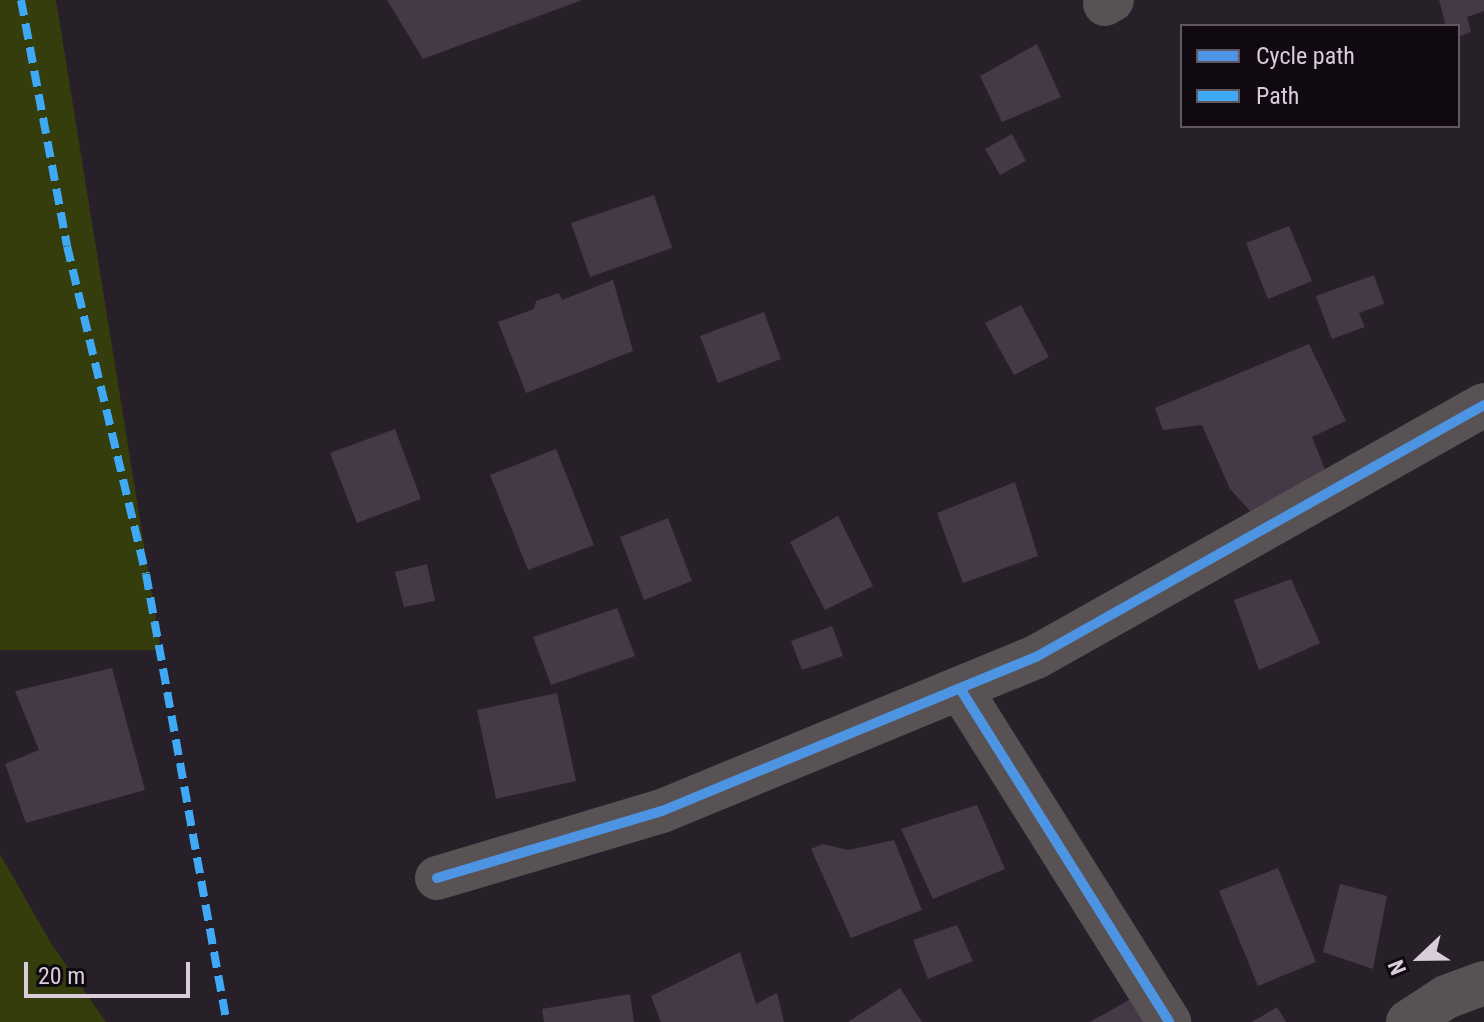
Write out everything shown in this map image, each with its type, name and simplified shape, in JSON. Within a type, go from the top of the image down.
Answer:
[{"type":"street","points":[[437,878],[662,811],[1036,657],[1484,405]]},
{"type":"street","points":[[961,690],[1169,1022]]},
{"type":"street","points":[[1408,1022],[1446,997],[1484,983]]},
{"type":"green space","points":[[0,0],[56,0],[161,650],[0,650]]},
{"type":"green space","points":[[0,854],[52,945],[106,1022],[0,1022]]},
{"type":"building","points":[[387,0],[582,0],[423,59]]},
{"type":"building","points":[[1439,0],[1484,0],[1484,11],[1467,17],[1471,32],[1460,36],[1460,24],[1445,24]]},
{"type":"building","points":[[1037,44],[1061,97],[1002,122],[980,76]]},
{"type":"building","points":[[1012,134],[1026,161],[1000,175],[985,149]]},
{"type":"building","points":[[654,195],[672,248],[590,277],[571,223]]},
{"type":"building","points":[[1289,226],[1312,281],[1268,299],[1246,243]]},
{"type":"building","points":[[1374,275],[1384,304],[1359,313],[1365,327],[1332,339],[1316,296]]},
{"type":"building","points":[[613,280],[633,351],[526,393],[498,322],[534,309],[536,301],[559,293],[562,300]]},
{"type":"building","points":[[1021,305],[1049,357],[1014,375],[985,323]]},
{"type":"building","points":[[764,312],[781,359],[718,383],[700,336]]},
{"type":"building","points":[[1309,344],[1346,421],[1312,437],[1330,482],[1261,523],[1230,489],[1202,425],[1163,430],[1155,408]]},
{"type":"building","points":[[395,429],[421,499],[357,523],[330,453]]},
{"type":"building","points":[[556,449],[594,545],[528,570],[490,475]]},
{"type":"building","points":[[1015,482],[1038,556],[963,583],[937,513]]},
{"type":"building","points":[[838,516],[873,586],[825,610],[790,542]]},
{"type":"building","points":[[668,518],[692,581],[644,600],[620,537]]},
{"type":"building","points":[[427,564],[435,601],[404,607],[395,572]]},
{"type":"building","points":[[1291,579],[1320,643],[1259,670],[1234,600]]},
{"type":"building","points":[[617,608],[635,656],[551,685],[533,637]]},
{"type":"building","points":[[832,626],[843,656],[802,670],[791,641]]},
{"type":"building","points":[[112,668],[145,790],[26,823],[5,764],[39,750],[15,691]]},
{"type":"building","points":[[557,693],[576,781],[496,799],[477,710]]},
{"type":"building","points":[[977,805],[1005,869],[933,899],[901,829]]},
{"type":"building","points":[[894,840],[922,910],[851,938],[811,849],[823,844],[848,850]]},
{"type":"building","points":[[1278,868],[1316,962],[1258,986],[1219,891]]},
{"type":"building","points":[[1340,884],[1387,896],[1373,969],[1323,952]]},
{"type":"building","points":[[957,925],[973,961],[928,979],[913,940]]},
{"type":"building","points":[[740,952],[756,1004],[777,993],[784,1022],[661,1022],[651,996]]},
{"type":"building","points":[[900,988],[922,1022],[848,1022]]},
{"type":"building","points":[[630,994],[634,1022],[544,1022],[542,1009]]},
{"type":"building","points":[[1136,996],[1150,1022],[1090,1022]]},
{"type":"building","points":[[1277,1007],[1286,1022],[1252,1022]]},
{"type":"marked path","points":[[21,0],[67,246],[146,574],[227,1022]]},
{"type":"cycle path","points":[[437,878],[662,811],[1036,657],[1484,405]]},
{"type":"cycle path","points":[[961,690],[1169,1022]]}]
